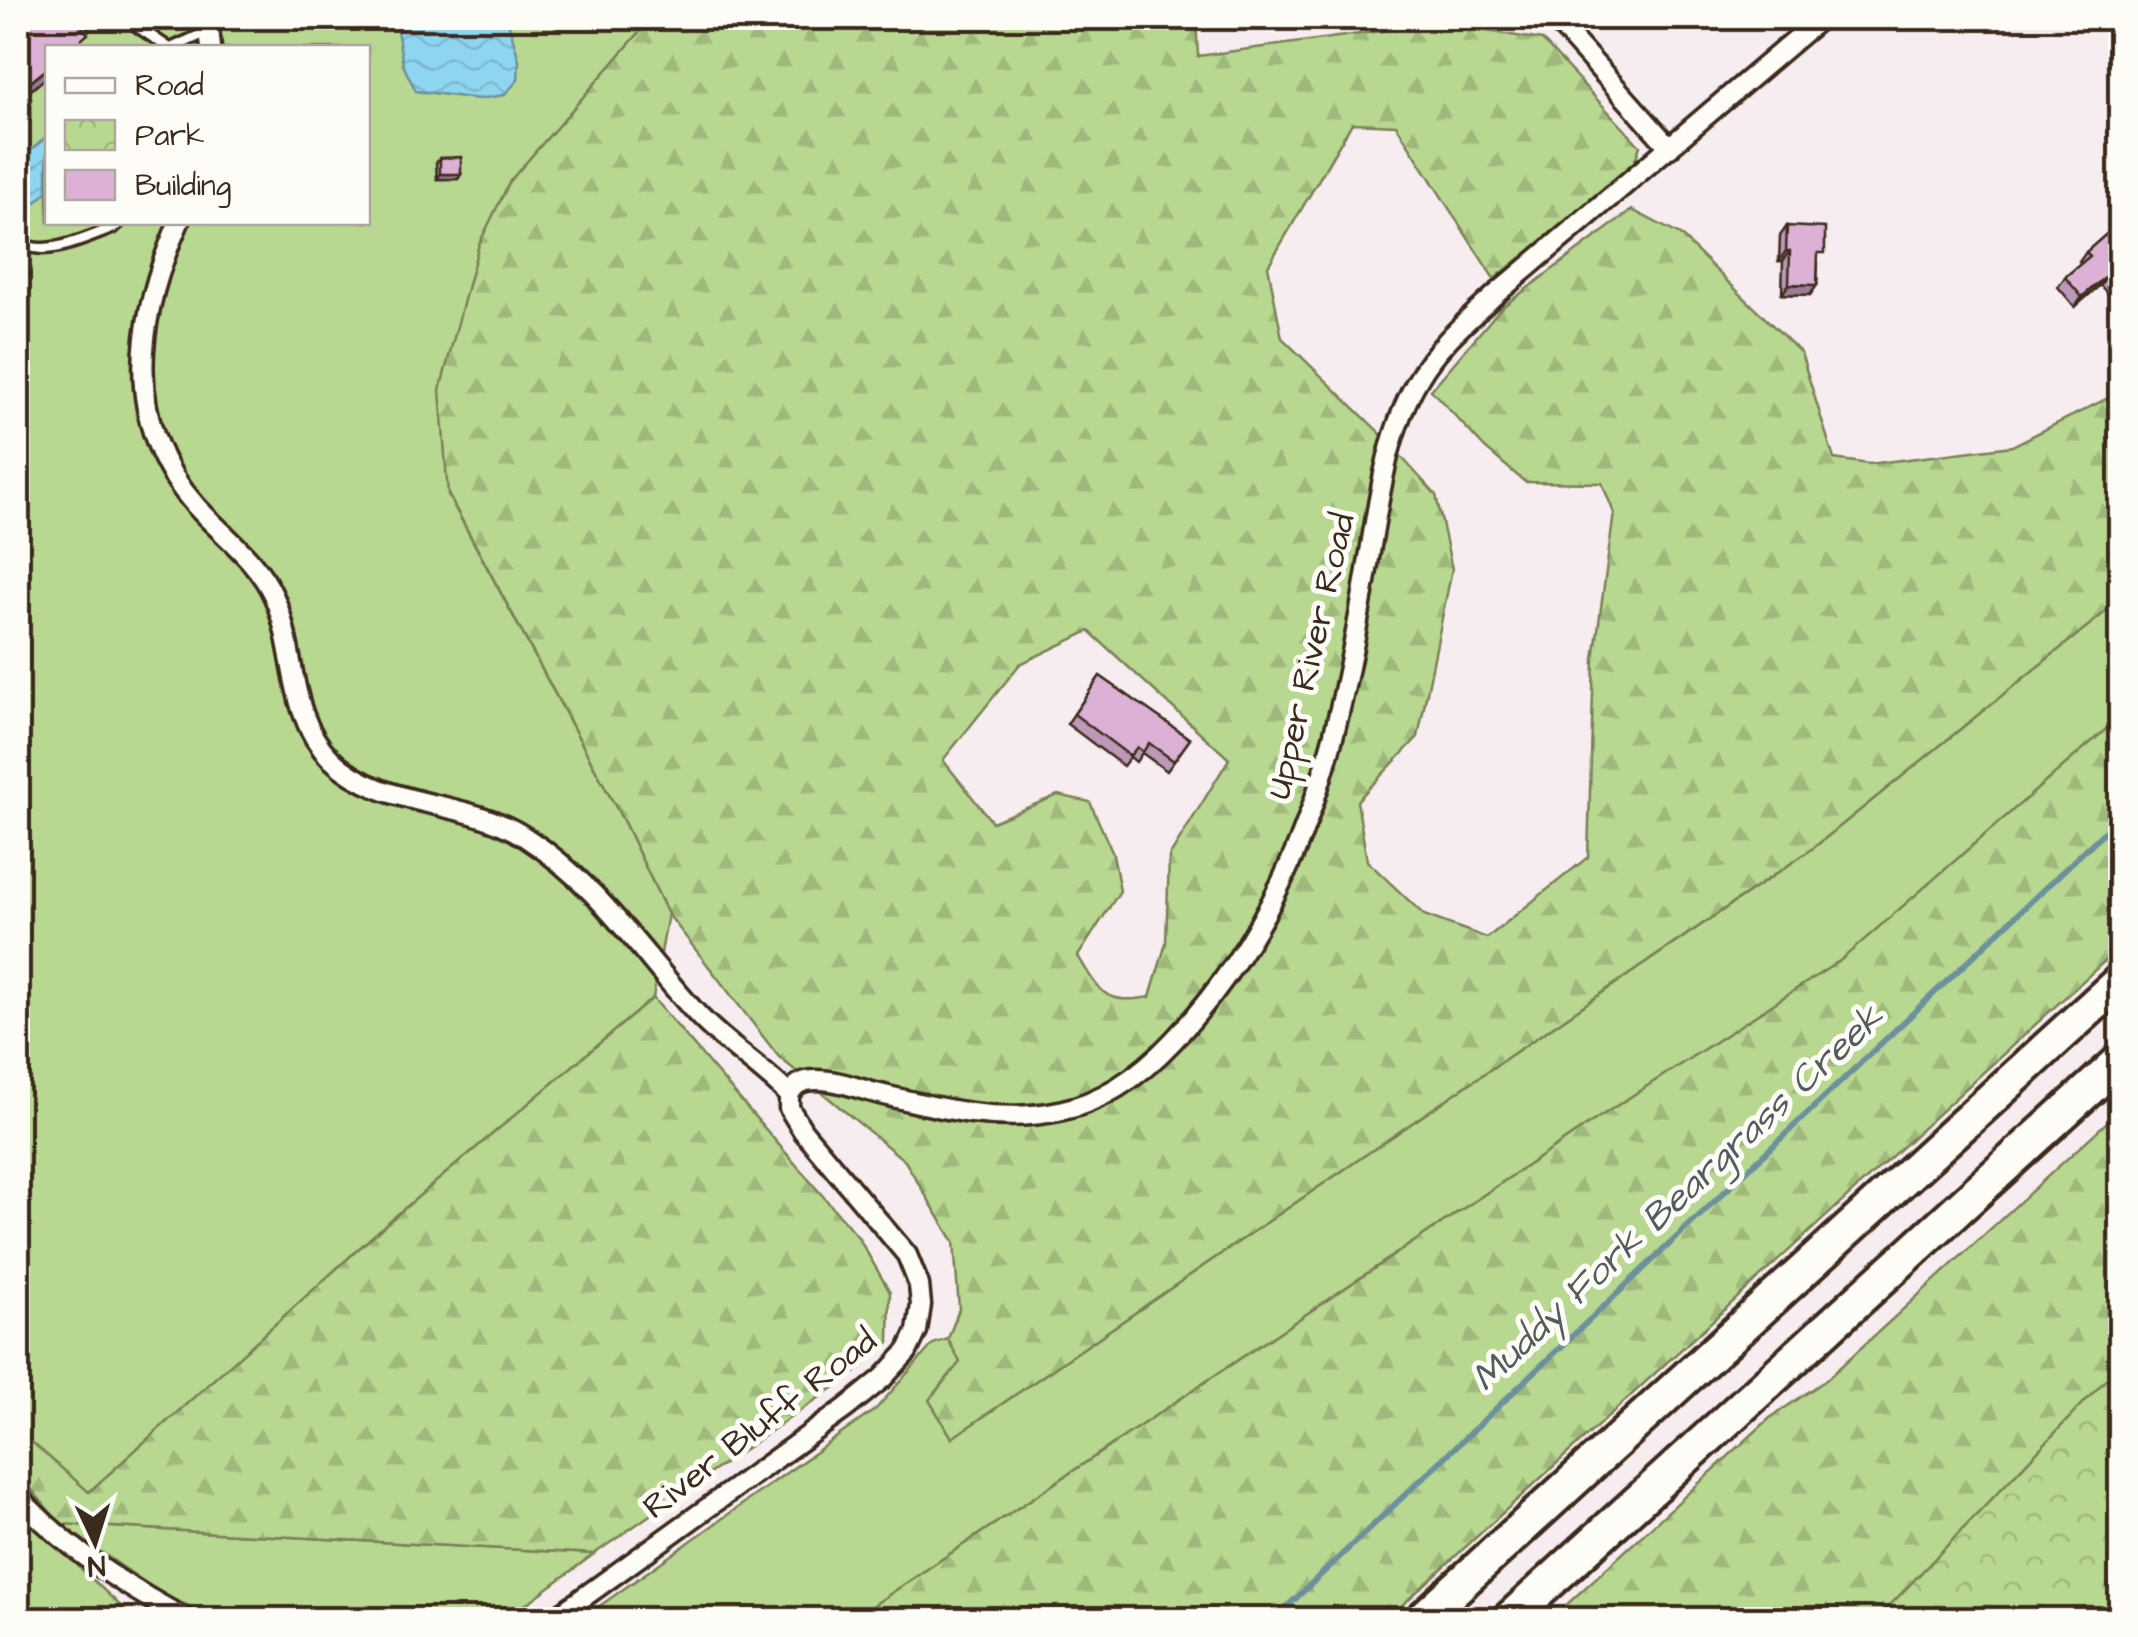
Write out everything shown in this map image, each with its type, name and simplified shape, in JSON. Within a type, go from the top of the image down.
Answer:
[{"type":"highway","points":[[1421,1620],[2120,981]]},
{"type":"highway","points":[[1508,1620],[2120,1061]]},
{"type":"street","points":[[1554,18],[1670,148]]},
{"type":"street","name":"Upper River Road","points":[[789,1095],[797,1084],[827,1081],[968,1113],[1021,1116],[1058,1112],[1122,1084],[1178,1036],[1259,928],[1290,867],[1316,801],[1342,702],[1392,442],[1419,377],[1458,329],[1495,294],[1821,18]]},
{"type":"street","points":[[178,225],[152,299],[143,348],[148,422],[181,489],[256,568],[273,594],[284,624],[297,699],[320,746],[350,775],[372,787],[496,822],[552,855],[584,883],[699,1016],[772,1076],[789,1095]]},
{"type":"street","name":"River Bluff Road","points":[[552,1620],[846,1408],[899,1362],[917,1331],[919,1285],[907,1255],[803,1131],[789,1108],[789,1095]]},
{"type":"street","points":[[18,1496],[56,1535],[88,1560],[188,1620]]},
{"type":"lane","points":[[130,18],[138,28],[166,45]]},
{"type":"lane","points":[[178,45],[209,32]]},
{"type":"lane","points":[[18,242],[29,249],[60,246],[116,225]]},
{"type":"green space","points":[[18,18],[652,18],[510,181],[448,495],[625,824],[668,914],[653,998],[385,1225],[88,1493],[18,1430],[21,568]]},
{"type":"green space","points":[[652,18],[1196,18],[1198,56],[1439,23],[1542,40],[1640,146],[1632,169],[1494,279],[1396,125],[1352,123],[1268,266],[1282,338],[1377,430],[1436,495],[1452,569],[1418,737],[1357,801],[1367,861],[1424,915],[1487,938],[1588,857],[1594,659],[1614,513],[1602,483],[1525,482],[1485,448],[1431,390],[1501,308],[1632,210],[1680,235],[1801,353],[1834,459],[1869,464],[2012,446],[2120,392],[2120,600],[1812,849],[952,1438],[929,1400],[960,1362],[948,1339],[959,1309],[954,1242],[905,1161],[779,1057],[668,914],[625,824],[448,494],[440,390],[479,244],[510,181]],"holes":[[[1089,631],[1229,759],[1169,857],[1166,943],[1150,997],[1135,999],[1105,993],[1078,956],[1120,891],[1113,854],[1090,802],[1058,795],[992,822],[943,760],[1020,664]]]},
{"type":"green space","points":[[2120,600],[2120,717],[1842,960],[1598,1118],[853,1619],[580,1620],[876,1409],[933,1344],[948,1339],[960,1362],[952,1438],[1812,849]]},
{"type":"green space","points":[[2120,717],[2120,947],[1387,1619],[853,1619],[1598,1118],[1841,960]]},
{"type":"green space","points":[[653,998],[858,1237],[890,1292],[889,1342],[856,1372],[594,1554],[60,1524],[18,1473],[18,1430],[89,1492],[385,1225]]},
{"type":"green space","points":[[2120,1110],[2120,1365],[1877,1619],[1551,1619],[1770,1418],[1826,1380]]},
{"type":"green space","points":[[2120,1365],[2120,1619],[1877,1619]]},
{"type":"green space","points":[[18,1509],[127,1612],[109,1619],[18,1619]]},
{"type":"green space","points":[[60,1524],[594,1554],[506,1619],[224,1619],[168,1598]]},
{"type":"water","points":[[395,18],[507,18],[519,60],[518,80],[504,95],[479,99],[416,91],[403,65]]},
{"type":"water","points":[[45,138],[45,194],[27,210],[18,199],[18,162]]},
{"type":"building","points":[[18,18],[91,18],[81,26],[88,34],[75,45],[45,45],[45,70],[23,88],[31,99],[18,110]]},
{"type":"building","points":[[461,157],[461,174],[440,174],[440,158]]},
{"type":"building","points":[[2120,222],[2120,289],[2107,275],[2082,297],[2065,277]]},
{"type":"building","points":[[1787,226],[1825,228],[1825,253],[1818,253],[1817,285],[1789,284]]},
{"type":"building","points":[[1100,676],[1190,739],[1174,761],[1149,743],[1143,752],[1137,747],[1130,756],[1074,714]]},
{"type":"waterway","name":"Muddy Fork Beargrass Creek","points":[[1273,1620],[2120,817]]}]
